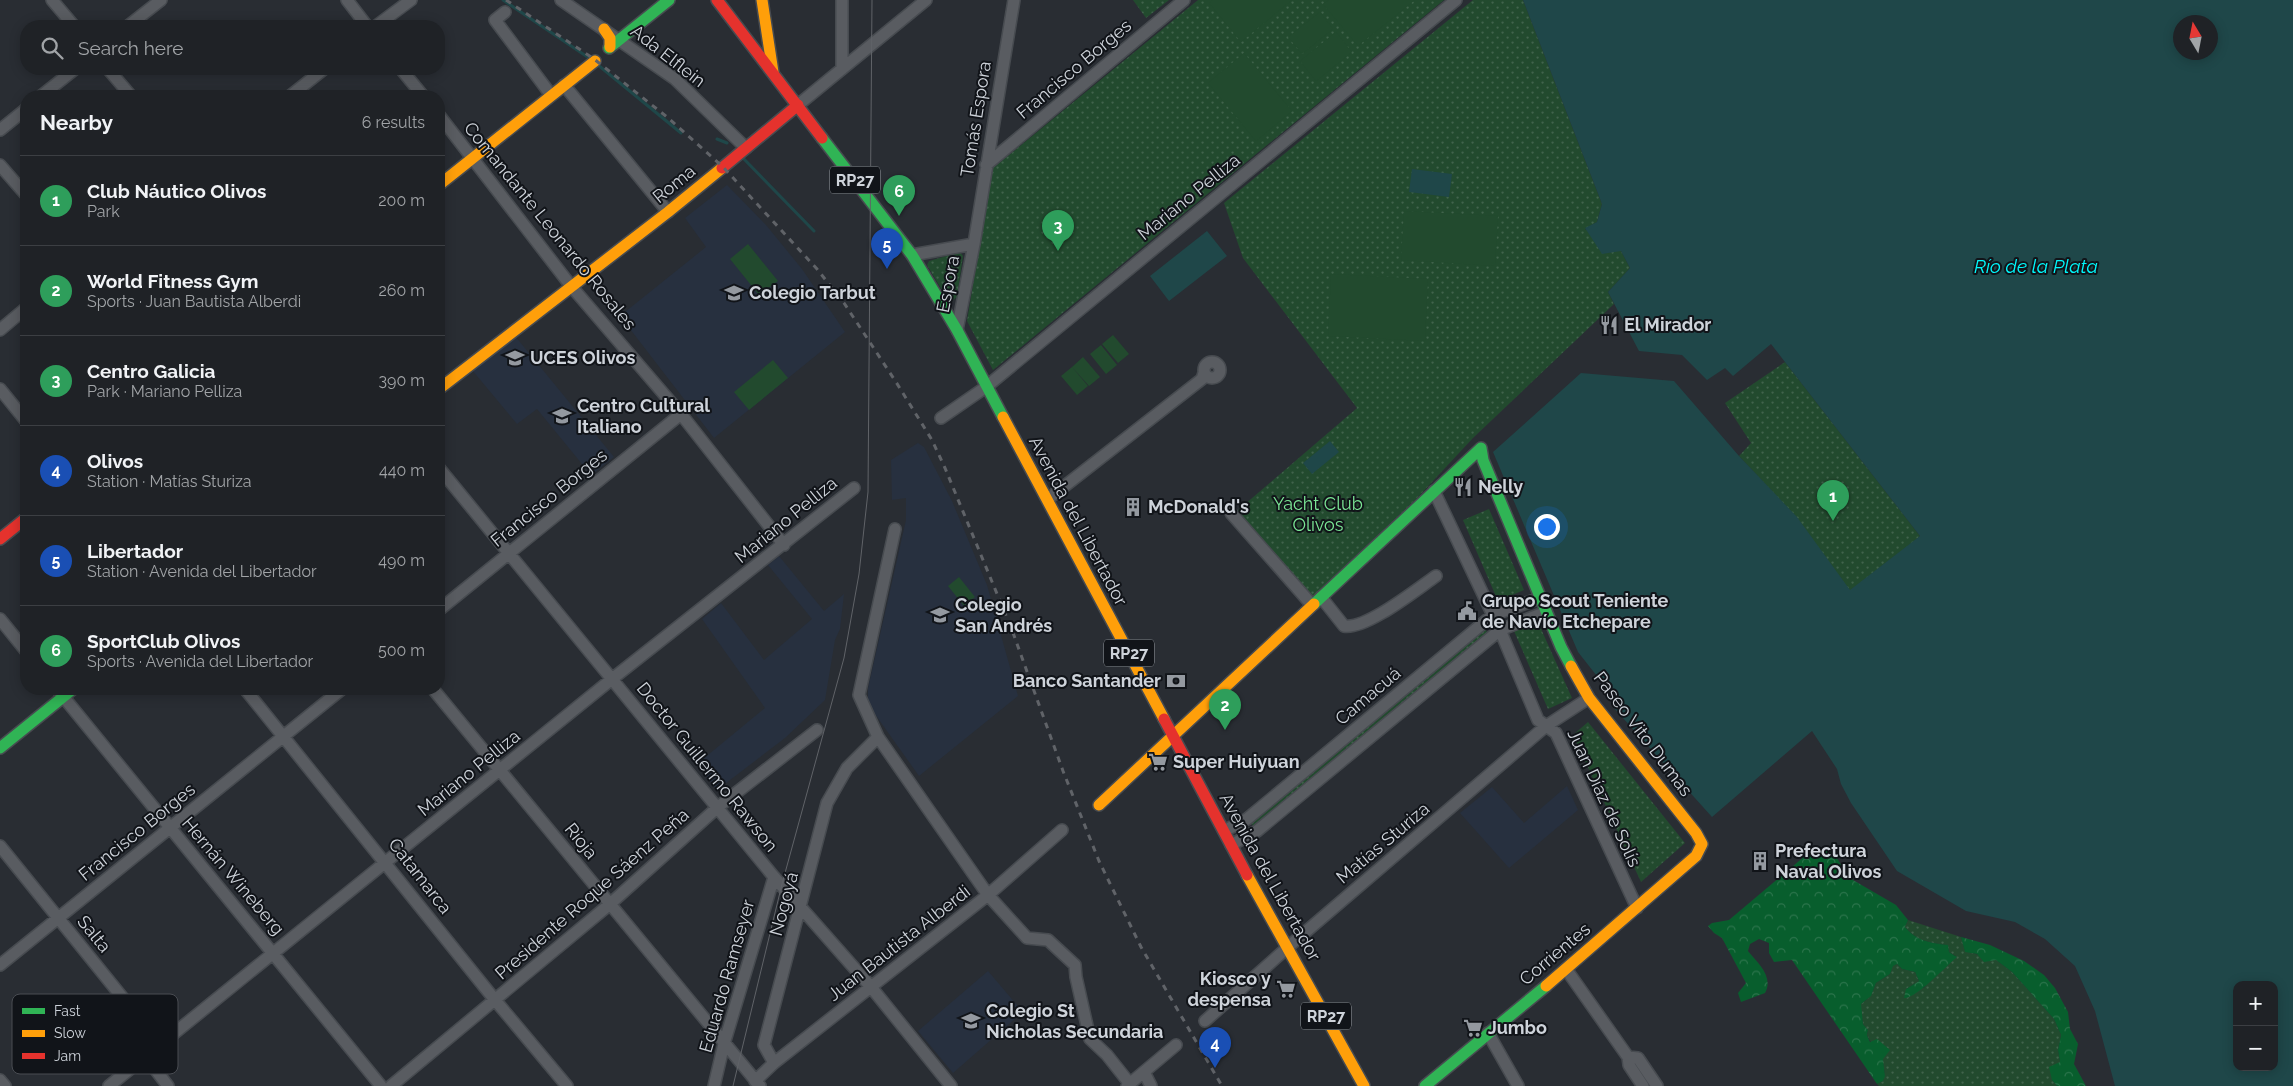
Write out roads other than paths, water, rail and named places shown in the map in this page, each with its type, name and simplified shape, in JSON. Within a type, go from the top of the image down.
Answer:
[{"type":"street","points":[[52,0],[69,20]]},
{"type":"street","points":[[136,20],[161,0]]},
{"type":"street","points":[[347,0],[362,20]]},
{"type":"street","points":[[384,20],[411,0]]},
{"type":"street","name":"Ada Elflein","points":[[561,0],[675,79],[746,148]]},
{"type":"street","points":[[609,47],[669,0]]},
{"type":"street","name":"Avenida del Libertador","points":[[717,0],[912,255],[956,330],[1048,499],[1231,845],[1364,1086]]},
{"type":"street","points":[[762,0],[773,72]]},
{"type":"street","points":[[842,0],[842,69]]},
{"type":"street","name":"Tomás Espora","points":[[974,244],[1014,0]]},
{"type":"street","name":"Francisco Borges","points":[[986,165],[1184,0]]},
{"type":"street","name":"Mariano Pelliza","points":[[941,418],[986,386],[1456,0]]},
{"type":"street","name":"Roma","points":[[445,384],[668,212],[842,69],[920,2]]},
{"type":"street","points":[[505,12],[495,20],[551,95]]},
{"type":"street","points":[[604,29],[610,38],[609,47]]},
{"type":"street","points":[[609,47],[621,43],[629,46]]},
{"type":"street","points":[[445,180],[595,61]]},
{"type":"street","points":[[49,90],[67,75]]},
{"type":"street","points":[[113,75],[126,90]]},
{"type":"street","points":[[298,90],[316,75]]},
{"type":"street","points":[[406,75],[419,90]]},
{"type":"street","points":[[564,85],[668,212]]},
{"type":"street","points":[[0,130],[20,114]]},
{"type":"street","name":"Comandante Leonardo Rosales","points":[[445,123],[571,286],[681,414],[784,545]]},
{"type":"street","points":[[0,165],[20,188]]},
{"type":"street","points":[[912,255],[974,244]]},
{"type":"street","name":"Espora","points":[[956,330],[974,244]]},
{"type":"street","points":[[0,330],[20,313]]},
{"type":"street","points":[[1048,499],[1205,376]]},
{"type":"street","points":[[0,389],[20,414]]},
{"type":"street","name":"Francisco Borges","points":[[445,605],[681,414]]},
{"type":"street","name":"Paseo Vito Dumas","points":[[1434,491],[1480,448],[1483,460],[1561,647],[1589,698],[1696,833],[1702,844]]},
{"type":"street","name":"Doctor Guillermo Rawson","points":[[445,475],[774,877],[802,906],[871,987],[951,1086]]},
{"type":"street","name":"Mariano Pelliza","points":[[178,1030],[612,679],[854,488]]},
{"type":"street","points":[[1099,806],[1172,735],[1434,491]]},
{"type":"street","name":"Juan Díaz de Solís","points":[[1434,491],[1500,630],[1538,720],[1556,732],[1636,908]]},
{"type":"street","points":[[1231,513],[1316,601],[1344,626],[1350,627],[1376,617],[1436,576]]},
{"type":"street","points":[[0,539],[20,523]]},
{"type":"street","points":[[895,530],[859,695],[878,736],[988,895],[1027,938],[1048,940],[1075,965],[1090,1039],[1107,1056],[1128,1085],[1176,1045]]},
{"type":"street","name":"Camacuá","points":[[1224,831],[1247,819],[1493,615],[1540,598]]},
{"type":"street","name":"Camacuá","points":[[1231,845],[1257,831],[1500,630],[1546,612]]},
{"type":"street","points":[[0,619],[20,644]]},
{"type":"street","points":[[1416,679],[1426,690]]},
{"type":"street","points":[[0,748],[58,695]]},
{"type":"street","name":"Hernán Wineberg","points":[[62,695],[381,1086]]},
{"type":"street","name":"Catamarca","points":[[250,695],[495,1000],[567,1086]]},
{"type":"street","name":"Francisco Borges","points":[[0,965],[334,695]]},
{"type":"street","name":"Rioja","points":[[438,695],[758,1084]]},
{"type":"street","name":"Matías Sturiza","points":[[1205,1021],[1288,947],[1546,726],[1589,698]]},
{"type":"street","name":"Presidente Roque Sáenz Peña","points":[[392,1086],[610,904],[718,807],[817,730]]},
{"type":"street","name":"Nogoyá","points":[[774,1063],[764,1045],[802,906],[827,803],[847,768],[878,736]]},
{"type":"street","points":[[1299,776],[1308,788]]},
{"type":"street","name":"Juan Bautista Alberdi","points":[[758,1084],[774,1063],[988,895],[1062,830]]},
{"type":"street","name":"Corrientes","points":[[1425,1086],[1566,969],[1696,856],[1702,844]]},
{"type":"street","name":"Salta","points":[[0,846],[120,994]]},
{"type":"street","name":"Eduardo Ramseyer","points":[[714,1086],[724,1044],[774,877]]},
{"type":"street","points":[[1566,969],[1628,1057],[1629,1065],[1643,1086]]},
{"type":"street","points":[[1488,1033],[1518,1086]]},
{"type":"street","points":[[1628,1057],[1638,1058],[1657,1086]]},
{"type":"street","points":[[1144,1072],[1151,1086]]},
{"type":"street","name":"Mariano Pelliza","points":[[109,1086],[123,1074]]},
{"type":"street","points":[[158,1074],[168,1086]]},
{"type":"street","points":[[0,1080],[5,1086]]},
{"type":"water","name":"Río de la Plata","points":[[1523,0],[2293,0],[2293,1086],[2115,1086],[2095,1011],[2075,966],[2045,939],[2015,922],[1966,911],[1897,871],[1851,803],[1841,784],[1837,769],[1812,731],[1712,817],[1614,708],[1619,704],[1578,652],[1493,452],[1581,373],[1674,381],[1739,456],[1797,517],[1850,590],[1920,536],[1771,344],[1733,376],[1725,368],[1707,380],[1682,355],[1639,351],[1608,292],[1630,268],[1621,251],[1602,254],[1585,228],[1597,222],[1602,204]]},
{"type":"water","points":[[1412,169],[1452,174],[1449,197],[1409,192]]},
{"type":"water","points":[[1207,231],[1227,256],[1169,301],[1150,276]]},
{"type":"water","points":[[1330,441],[1339,452],[1312,474],[1303,463]]},
{"type":"waterway","points":[[503,0],[592,60]]},
{"type":"waterway","points":[[598,65],[681,133]]},
{"type":"waterway","points":[[717,139],[727,143]]},
{"type":"waterway","points":[[743,158],[814,231]]},
{"type":"tram line","points":[[733,1086],[782,884],[844,658],[859,574],[868,492],[872,0]]},
{"type":"railway","points":[[506,0],[594,59],[667,117],[723,167],[817,269],[844,303],[932,440],[1012,630],[1063,771],[1099,861],[1141,947],[1222,1086]]},
{"type":"place","name":"SportClub Olivos","points":[[899,216]]},
{"type":"place","name":"Centro Galicia","points":[[1058,251]]},
{"type":"place","name":"Libertador","points":[[887,269]]},
{"type":"place","name":"Colegio Tarbut","points":[[734,293]]},
{"type":"place","name":"El Mirador","points":[[1609,325]]},
{"type":"place","name":"UCES Olivos","points":[[515,358]]},
{"type":"place","name":"Centro Cultural Italiano","points":[[562,416]]},
{"type":"place","name":"Nelly","points":[[1463,487]]},
{"type":"place","name":"McDonald's","points":[[1133,507]]},
{"type":"place","name":"Club Náutico Olivos","points":[[1833,521]]},
{"type":"place","name":"Grupo Scout Teniente de Navío Etchepare","points":[[1467,611]]},
{"type":"place","name":"Colegio San Andrés","points":[[940,615]]},
{"type":"place","name":"Banco Santander","points":[[1176,681]]},
{"type":"place","name":"World Fitness Gym","points":[[1225,730]]},
{"type":"place","name":"Super Huiyuan","points":[[1158,762]]},
{"type":"place","name":"Prefectura Naval Olivos","points":[[1760,861]]},
{"type":"place","name":"Kiosco y despensa","points":[[1286,989]]},
{"type":"place","name":"Colegio St Nicholas Secundaria","points":[[971,1021]]},
{"type":"place","name":"Jumbo","points":[[1473,1028]]},
{"type":"place","name":"Olivos","points":[[1215,1068]]},
{"type":"park label","name":"Yacht Club Olivos","points":[[1318,514]]}]
